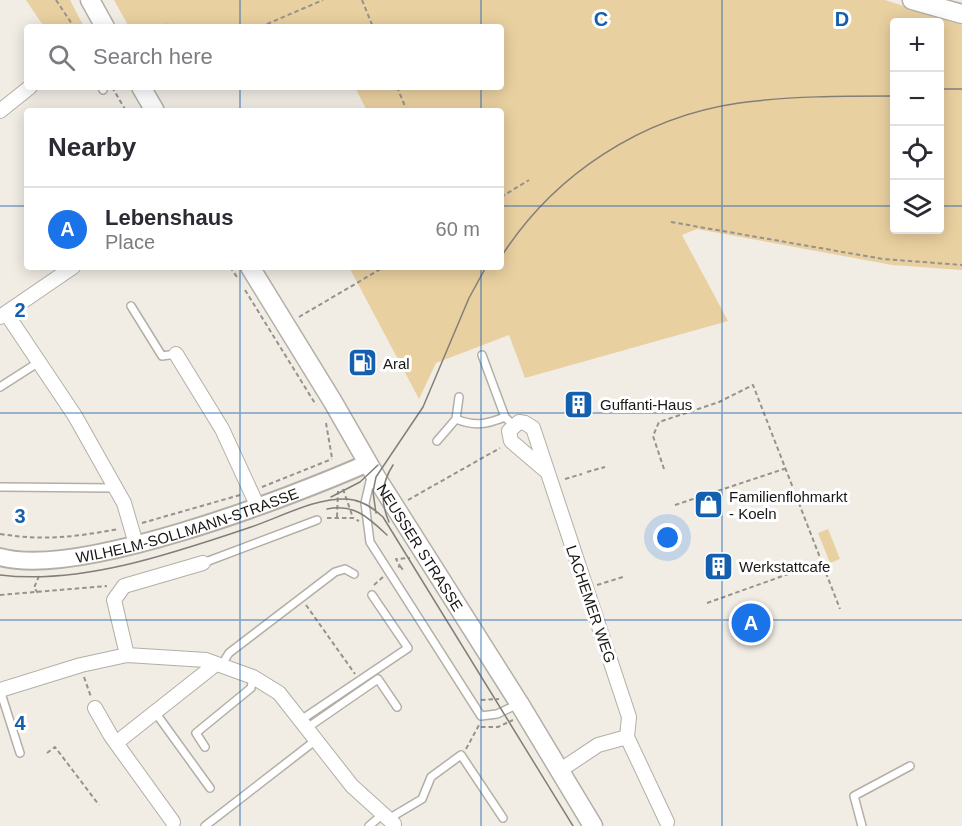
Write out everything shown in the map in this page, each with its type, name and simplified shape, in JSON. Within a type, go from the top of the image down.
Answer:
[{"type":"main road","points":[[90,0],[102,24]]},
{"type":"main road","points":[[912,0],[958,12]]},
{"type":"main road","points":[[143,90],[153,108]]},
{"type":"main road","name":"NEUSSER STRASSE","points":[[252,270],[512,707],[559,771],[593,826]]},
{"type":"street","points":[[0,111],[26,90]]},
{"type":"street","points":[[69,270],[3,315],[39,362],[75,416],[124,503],[136,544]]},
{"type":"street","points":[[176,354],[222,429],[254,498]]},
{"type":"street","points":[[509,421],[511,441],[548,477]]},
{"type":"street","name":"LACHEMER WEG","points":[[509,421],[525,423],[533,428],[629,717],[627,737],[669,824]]},
{"type":"street","name":"WILHELM-SOLLMANN-STRASSE","points":[[0,557],[13,561],[38,561],[136,544],[254,498],[370,467]]},
{"type":"street","points":[[127,655],[114,600],[117,593],[124,586],[203,563]]},
{"type":"street","points":[[0,690],[81,665],[127,655],[171,656],[219,665],[253,677],[279,693],[352,786],[392,820]]},
{"type":"street","points":[[116,743],[219,665]]},
{"type":"street","points":[[95,708],[116,743],[173,822]]},
{"type":"street","points":[[559,771],[597,745],[627,737]]},
{"type":"lane","points":[[131,306],[162,356],[176,354]]},
{"type":"lane","points":[[456,419],[470,425],[509,421],[482,355]]},
{"type":"lane","points":[[0,387],[39,362]]},
{"type":"lane","points":[[437,441],[456,419],[459,397]]},
{"type":"lane","points":[[370,467],[365,503],[366,526],[370,542],[481,716],[497,714],[512,707]]},
{"type":"lane","points":[[0,487],[115,488]]},
{"type":"lane","points":[[203,563],[317,519]]},
{"type":"lane","points":[[219,665],[229,653],[335,572],[345,569],[354,574]]},
{"type":"lane","points":[[304,724],[408,648],[372,596]]},
{"type":"lane","points":[[205,747],[196,733],[251,688],[253,677]]},
{"type":"lane","points":[[304,724],[378,679],[397,707]]},
{"type":"lane","points":[[0,690],[20,753]]},
{"type":"lane","points":[[155,712],[210,788]]},
{"type":"lane","points":[[205,826],[316,740]]},
{"type":"lane","points":[[369,826],[392,820],[422,799],[431,777],[461,755],[503,818]]},
{"type":"lane","points":[[862,826],[854,796],[910,766]]},
{"type":"path","points":[[56,0],[72,24]]},
{"type":"path","points":[[267,24],[323,0]]},
{"type":"path","points":[[362,0],[372,24]]},
{"type":"path","points":[[114,90],[124,108]]},
{"type":"path","points":[[398,90],[406,108]]},
{"type":"path","points":[[504,195],[529,180]]},
{"type":"path","points":[[670,222],[883,259],[962,265]]},
{"type":"path","points":[[232,270],[320,411]]},
{"type":"path","points":[[294,320],[379,270]]},
{"type":"path","points":[[664,469],[653,436],[659,422],[719,402],[753,385],[840,609]]},
{"type":"path","points":[[0,534],[38,539],[77,537],[254,498],[332,459],[326,420]]},
{"type":"path","points":[[408,500],[511,441]]},
{"type":"path","points":[[587,472],[605,467]]},
{"type":"path","points":[[675,505],[787,468]]},
{"type":"path","points":[[548,477],[582,474]]},
{"type":"path","points":[[317,519],[353,518]]},
{"type":"path","points":[[707,603],[822,562]]},
{"type":"path","points":[[400,566],[404,571]]},
{"type":"path","points":[[372,596],[374,585],[389,572]]},
{"type":"path","points":[[38,593],[34,588],[40,574]]},
{"type":"path","points":[[586,588],[623,577]]},
{"type":"path","points":[[0,595],[105,585],[117,593]]},
{"type":"path","points":[[301,598],[360,681]]},
{"type":"path","points":[[81,665],[95,708]]},
{"type":"path","points":[[461,755],[472,741],[478,727],[498,727],[512,707],[483,699]]},
{"type":"path","points":[[47,753],[55,747],[99,805]]},
{"type":"shaded area","points":[[26,0],[70,0],[82,24],[42,24]]},
{"type":"shaded area","points":[[114,0],[885,0],[940,18],[890,18],[890,234],[944,234],[944,19],[962,25],[962,270],[892,265],[697,229],[682,235],[728,321],[525,378],[509,335],[436,363],[419,399],[351,270],[504,270],[504,108],[366,108],[356,90],[504,90],[504,24],[127,24]]},
{"type":"shaded area","points":[[828,529],[840,559],[830,563],[818,533]]},
{"type":"tram line","points":[[944,89],[962,89]]},
{"type":"tram line","points":[[504,253],[522,227],[574,175],[635,136],[668,121],[703,110],[739,103],[817,97],[890,96]]},
{"type":"tram line","points":[[376,513],[373,492],[376,477],[423,407],[469,298],[484,270]]},
{"type":"tram line","points":[[331,497],[360,482],[378,465]]},
{"type":"tram line","points":[[389,522],[384,507],[383,493],[386,479],[393,465]]},
{"type":"tram line","points":[[0,575],[31,577],[95,571],[191,547],[322,502],[347,499],[362,503],[383,517],[573,826]]},
{"type":"tram line","points":[[327,509],[345,508],[360,513],[387,535]]},
{"type":"place","name":"Aral","points":[[362,363]]},
{"type":"place","name":"Guffanti-Haus","points":[[579,404]]},
{"type":"place","name":"Familienflohmarkt - Koeln","points":[[708,505]]},
{"type":"place","name":"Werkstattcafe","points":[[718,566]]},
{"type":"place","name":"Lebenshaus","points":[[751,623]]}]
